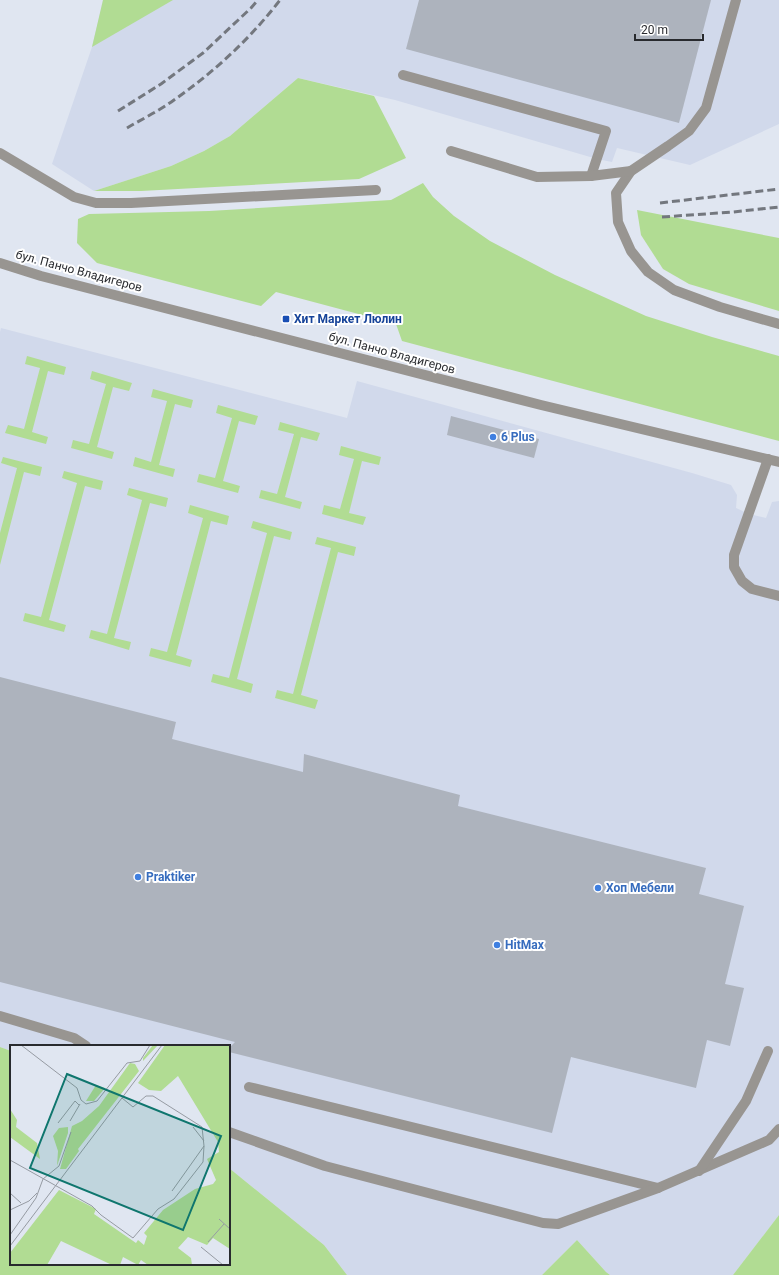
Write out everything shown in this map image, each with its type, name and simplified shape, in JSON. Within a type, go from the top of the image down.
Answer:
[{"type":"street","points":[[736,0],[706,108],[689,130],[631,171],[616,193],[618,222],[631,252],[648,272],[674,290],[720,307],[779,324]]},
{"type":"street","points":[[403,75],[606,131],[591,176]]},
{"type":"street","points":[[451,151],[537,177],[591,176],[631,171]]},
{"type":"street","points":[[0,153],[74,197],[96,203],[376,190]]},
{"type":"street","name":"бул. Панчо Владигеров","points":[[0,264],[41,276],[541,405],[779,462]]},
{"type":"street","points":[[768,459],[734,555],[734,567],[742,581],[752,589],[779,596]]},
{"type":"street","points":[[0,1016],[74,1038],[84,1045]]},
{"type":"street","points":[[699,1171],[746,1101],[768,1051]]},
{"type":"street","points":[[249,1087],[658,1188]]},
{"type":"street","points":[[230,1132],[325,1166],[543,1223],[558,1224],[658,1188],[699,1171],[769,1140],[779,1129]]},
{"type":"shaded area","points":[[103,0],[779,0],[779,124],[690,165],[617,148],[612,162],[597,159],[395,100],[298,78],[230,136],[204,151],[171,166],[94,191],[52,164],[92,47]]},
{"type":"shaded area","points":[[1,328],[347,418],[357,381],[731,485],[737,495],[736,508],[749,514],[766,518],[772,502],[779,501],[779,1215],[733,1275],[610,1275],[577,1240],[542,1275],[347,1275],[324,1245],[230,1169],[230,1045],[10,1045],[10,1051],[0,1047]]},
{"type":"green space","points":[[103,0],[173,0],[92,47]]},
{"type":"green space","points":[[298,78],[374,96],[406,158],[359,179],[141,191],[94,191],[171,166],[204,151],[230,136]]},
{"type":"green space","points":[[423,183],[433,197],[454,216],[490,241],[555,275],[646,316],[779,356],[779,441],[402,341],[396,324],[276,292],[261,306],[97,263],[77,243],[78,219],[89,214],[209,211],[391,200]]},
{"type":"green space","points":[[637,210],[779,238],[779,311],[689,284],[663,269],[641,235]]},
{"type":"green space","points":[[27,356],[66,367],[64,375],[48,371],[32,432],[48,437],[46,444],[5,433],[8,425],[24,429],[40,368],[25,364]]},
{"type":"green space","points":[[92,371],[132,383],[129,391],[113,387],[97,447],[114,452],[112,459],[71,448],[73,440],[89,444],[106,384],[90,379]]},
{"type":"green space","points":[[153,389],[193,400],[191,408],[175,404],[159,465],[175,469],[173,477],[133,466],[135,457],[151,462],[167,401],[151,397]]},
{"type":"green space","points":[[218,405],[258,416],[255,425],[239,421],[223,481],[240,486],[238,493],[197,482],[199,474],[215,478],[232,418],[216,413]]},
{"type":"green space","points":[[280,422],[320,433],[317,441],[301,437],[285,497],[302,502],[300,509],[259,498],[261,490],[277,494],[294,434],[278,430]]},
{"type":"green space","points":[[341,446],[381,457],[379,465],[362,461],[349,513],[366,517],[363,525],[322,514],[324,505],[340,509],[354,459],[339,455]]},
{"type":"green space","points":[[3,457],[42,467],[40,476],[24,472],[0,565],[0,533],[17,468],[1,463]]},
{"type":"green space","points":[[64,471],[103,481],[101,490],[85,486],[49,620],[66,625],[64,632],[23,621],[25,613],[41,617],[77,483],[62,478]]},
{"type":"green space","points":[[129,488],[168,498],[166,507],[150,503],[114,638],[131,642],[129,650],[89,638],[91,630],[107,634],[142,500],[127,495]]},
{"type":"green space","points":[[190,505],[229,516],[227,525],[211,521],[176,655],[192,660],[190,667],[149,656],[151,648],[167,652],[203,518],[188,513]]},
{"type":"green space","points":[[253,521],[292,532],[290,540],[274,536],[237,679],[253,684],[251,693],[211,682],[213,674],[229,678],[267,533],[251,528]]},
{"type":"green space","points":[[317,537],[356,547],[354,556],[338,552],[301,695],[318,700],[315,709],[275,698],[277,690],[293,694],[331,548],[315,544]]},
{"type":"green space","points":[[0,1047],[10,1051],[10,1265],[230,1265],[230,1169],[324,1245],[347,1275],[0,1275]]},
{"type":"green space","points":[[779,1215],[779,1275],[733,1275]]},
{"type":"green space","points":[[577,1240],[610,1275],[542,1275]]},
{"type":"building","points":[[419,0],[711,0],[679,123],[406,49]]},
{"type":"building","name":"6 Plus","points":[[451,416],[539,439],[534,458],[447,435]]},
{"type":"building","name":"HitMax","points":[[0,677],[176,722],[172,739],[303,772],[304,754],[460,795],[458,806],[706,868],[699,894],[744,906],[725,984],[744,988],[730,1046],[707,1040],[696,1088],[571,1057],[552,1133],[230,1052],[230,1047],[235,1042],[0,982]]},
{"type":"railway","points":[[118,111],[161,84],[203,53],[258,0]]},
{"type":"railway","points":[[127,128],[168,104],[203,78],[244,41],[280,0]]},
{"type":"railway","points":[[660,203],[779,189]]},
{"type":"railway","points":[[662,217],[779,207]]},
{"type":"place","name":"Хит Маркет Люлин","points":[[286,319]]},
{"type":"place","name":"6 Plus","points":[[493,437]]},
{"type":"place","name":"Praktiker","points":[[138,877]]},
{"type":"place","name":"Хоп Мебели","points":[[598,888]]},
{"type":"place","name":"HitMax","points":[[497,945]]}]
